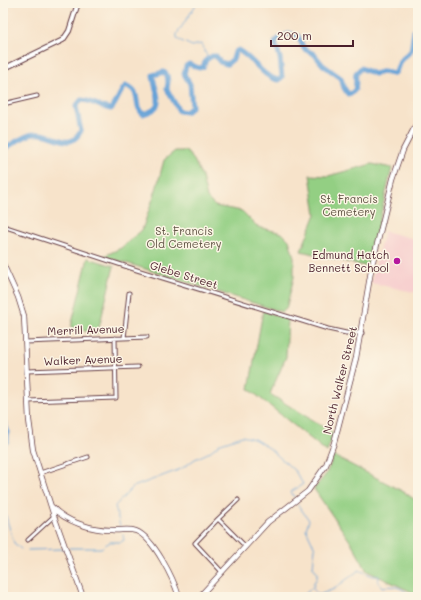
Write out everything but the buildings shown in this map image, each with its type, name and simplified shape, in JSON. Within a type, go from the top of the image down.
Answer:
[{"type":"main road","name":"North Walker Street","points":[[199,597],[271,519],[308,491],[324,469],[334,443],[362,333],[373,262],[393,179],[403,150],[418,121]]},
{"type":"main road","points":[[3,264],[22,305],[26,342],[30,436],[50,505],[83,597]]},
{"type":"main road","points":[[50,505],[63,516],[90,526],[108,530],[132,530],[140,533],[169,569],[179,597]]},
{"type":"street","points":[[3,69],[63,40],[69,31],[78,3]]},
{"type":"street","points":[[3,104],[37,96]]},
{"type":"street","name":"Glebe Street","points":[[3,226],[137,270],[328,329],[346,333],[362,333]]},
{"type":"street","points":[[124,338],[129,293]]},
{"type":"street","name":"Merrill Avenue","points":[[26,342],[147,337]]},
{"type":"street","points":[[28,401],[116,398],[115,338]]},
{"type":"street","name":"Walker Avenue","points":[[27,371],[138,367]]},
{"type":"street","points":[[40,473],[88,457]]},
{"type":"street","points":[[222,572],[195,543],[238,500]]},
{"type":"street","points":[[28,540],[54,516]]},
{"type":"street","points":[[218,519],[245,546]]},
{"type":"shaded area","name":"Edmund Hatch Bennett School","points":[[418,227],[418,293],[371,283],[384,231],[415,239]]},
{"type":"green space","name":"St. Francis Old Cemetery","points":[[175,151],[186,151],[194,160],[202,177],[207,198],[215,206],[242,211],[258,227],[282,233],[289,240],[294,257],[294,277],[286,309],[282,312],[104,256],[121,248],[142,230],[156,190],[164,160]]},
{"type":"green space","name":"St. Francis Cemetery","points":[[372,164],[392,168],[368,267],[301,251],[316,214],[310,175],[328,176]]},
{"type":"green space","points":[[88,258],[114,266],[98,332],[95,334],[71,327]]},
{"type":"green space","points":[[263,311],[288,319],[286,357],[270,394],[333,433],[327,452],[249,389]]},
{"type":"green space","points":[[334,456],[404,492],[418,502],[418,595],[367,571],[352,544],[314,489],[326,474]]},
{"type":"waterway","points":[[197,3],[177,34],[177,39],[192,46],[201,44],[208,58]]},
{"type":"waterway","points":[[3,149],[22,138],[34,134],[42,134],[60,140],[71,141],[76,138],[81,131],[76,106],[81,100],[89,101],[111,109],[126,86],[136,95],[138,107],[143,114],[151,111],[156,108],[158,104],[153,75],[164,72],[167,75],[167,89],[179,111],[186,112],[192,107],[190,84],[184,74],[186,66],[189,64],[199,68],[203,67],[206,60],[212,56],[216,56],[220,62],[227,64],[233,59],[235,52],[238,50],[268,76],[279,80],[282,77],[280,58],[275,43],[282,36],[289,34],[298,36],[304,49],[314,54],[323,65],[341,78],[344,88],[348,94],[352,93],[356,86],[356,73],[361,68],[374,74],[385,71],[392,74],[396,72],[400,61],[411,51],[414,31],[418,27]]},
{"type":"waterway","points":[[3,420],[7,430],[7,441],[3,444]]},
{"type":"waterway","points":[[120,526],[115,506],[133,487],[181,469],[195,459],[208,453],[221,443],[242,436],[254,439],[269,448],[295,471],[303,484],[291,492],[294,497]]},
{"type":"waterway","points":[[298,505],[309,520],[306,529],[315,548],[313,567],[317,572],[317,578],[313,584],[314,586],[305,594],[298,597]]},
{"type":"waterway","points":[[3,507],[14,543],[21,549]]},
{"type":"waterway","points":[[70,548],[101,548],[110,542],[121,542],[124,540],[123,535]]},
{"type":"waterway","points":[[28,550],[63,549]]},
{"type":"waterway","points":[[312,588],[319,595],[334,589],[359,570],[373,576],[379,576],[378,582],[382,587],[390,586],[401,589],[410,597]]},
{"type":"place","name":"Edmund Hatch Bennett School","points":[[397,261]]}]
